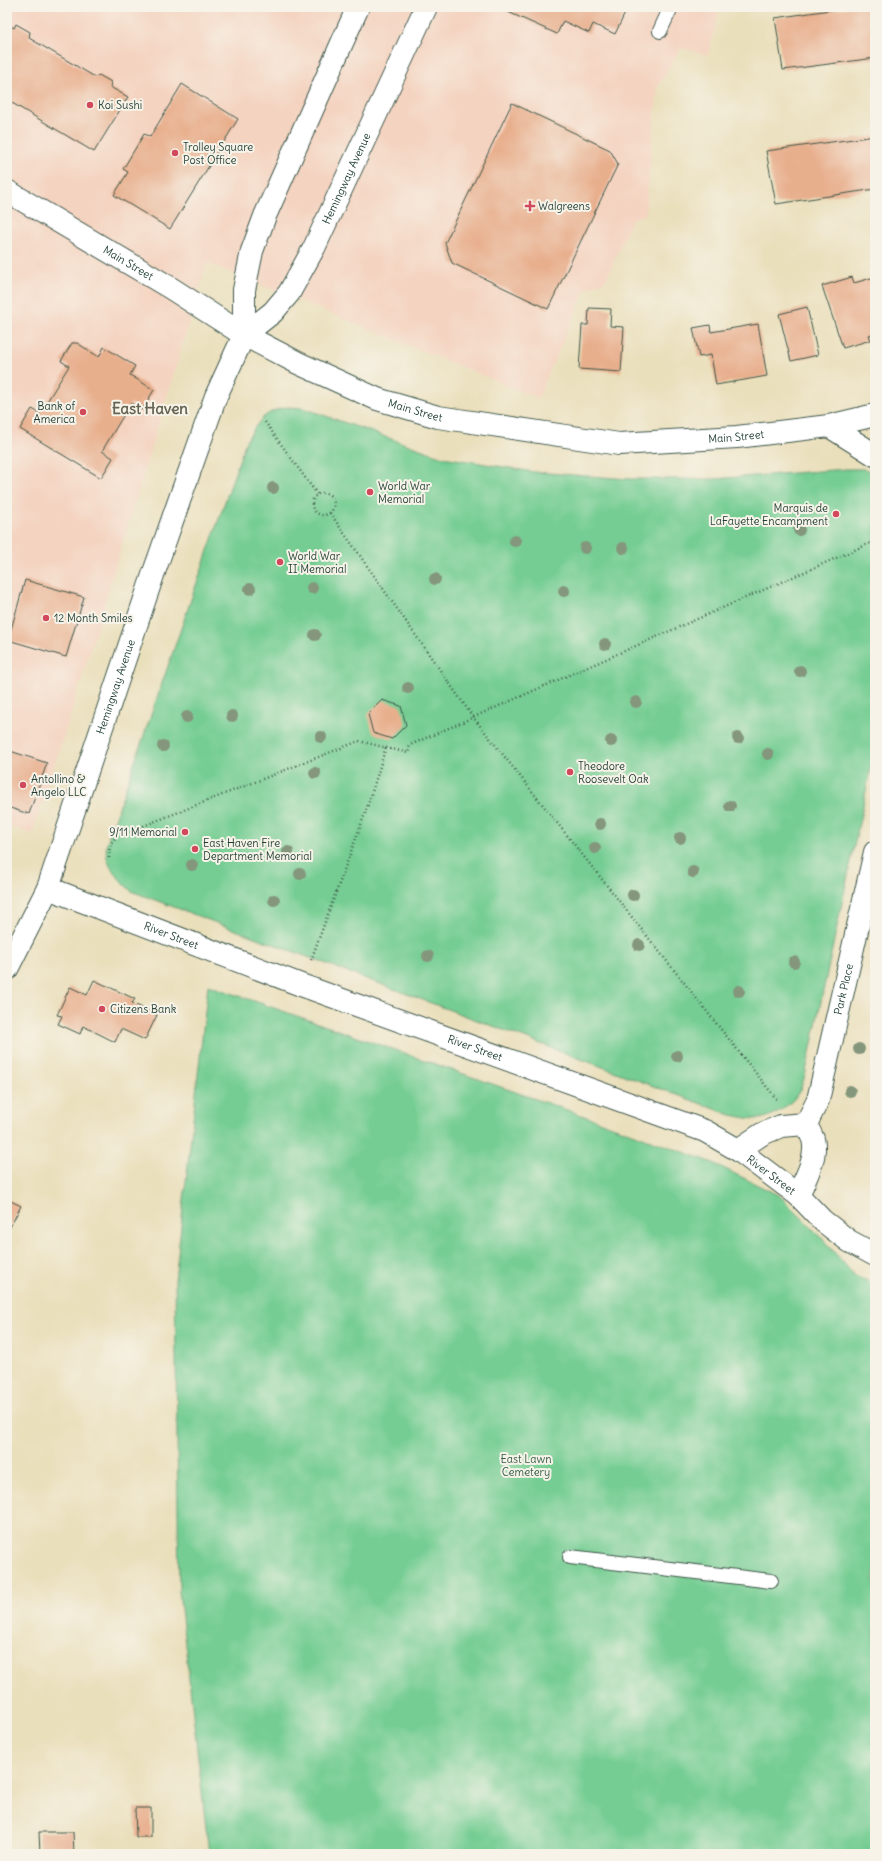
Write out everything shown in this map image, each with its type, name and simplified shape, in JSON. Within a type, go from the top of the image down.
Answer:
[{"type":"main road","name":"Hemingway Avenue","points":[[8,966],[48,888],[150,582],[216,396],[244,335],[244,290],[252,251],[265,216],[358,7]]},
{"type":"main road","name":"Hemingway Avenue","points":[[244,335],[273,312],[289,293],[314,248],[426,7]]},
{"type":"main road","name":"Main Street","points":[[7,191],[169,287],[244,335],[298,363],[377,399],[438,417],[619,444],[737,437],[829,426],[875,415]]},
{"type":"main road","points":[[829,426],[875,455]]},
{"type":"main road","name":"Park Place","points":[[806,1124],[818,1100],[843,997],[875,852]]},
{"type":"main road","name":"River Street","points":[[48,888],[301,985],[705,1131],[738,1150],[798,1194],[828,1225],[849,1241],[875,1255]]},
{"type":"main road","points":[[738,1150],[762,1134],[781,1126],[806,1124],[813,1139],[814,1150],[809,1170],[798,1194]]},
{"type":"lane","points":[[660,31],[671,7]]},
{"type":"lane","points":[[570,1557],[771,1581]]},
{"type":"path","points":[[265,422],[317,494]]},
{"type":"path","points":[[320,492],[328,494],[333,499],[334,506],[330,513],[319,515],[313,510],[312,500],[320,492]]},
{"type":"path","points":[[330,513],[473,718],[781,1106],[806,1124]]},
{"type":"path","points":[[110,858],[109,849],[112,840],[118,836],[359,741],[408,753],[410,745],[875,542]]},
{"type":"path","points":[[301,985],[366,811],[386,748]]},
{"type":"shaded area","points":[[7,7],[720,7],[708,55],[681,48],[658,86],[645,215],[632,219],[606,280],[585,290],[538,398],[207,263],[70,717],[32,834],[7,825]]},
{"type":"green space","points":[[287,407],[303,408],[443,457],[534,472],[629,479],[714,479],[846,469],[863,469],[875,472],[875,749],[805,1076],[801,1088],[796,1096],[783,1109],[768,1117],[759,1119],[731,1115],[131,891],[116,875],[107,857],[107,842],[246,441],[258,423],[266,415]]},
{"type":"green space","name":"East Lawn Cemetery","points":[[208,985],[593,1119],[711,1162],[780,1196],[820,1236],[855,1276],[875,1284],[875,1854],[209,1854],[179,1591],[175,1280]]},
{"type":"building","points":[[497,7],[628,7],[615,34],[593,24],[589,33],[563,21],[557,34]]},
{"type":"building","points":[[851,7],[875,7],[875,58],[783,70],[775,18]]},
{"type":"building","points":[[7,24],[14,28],[16,24],[30,32],[29,38],[95,77],[99,75],[111,82],[110,87],[128,97],[94,152],[7,100]]},
{"type":"building","name":"Trolley Square Post Office","points":[[182,84],[238,119],[170,229],[114,195],[128,172],[123,169],[144,134],[150,137]]},
{"type":"building","name":"Walgreens","points":[[512,103],[610,150],[618,164],[548,309],[452,263],[445,243]]},
{"type":"building","points":[[875,136],[875,189],[776,204],[766,151]]},
{"type":"building","points":[[852,277],[854,283],[875,277],[875,333],[869,335],[871,340],[843,348],[822,286]]},
{"type":"building","points":[[807,307],[818,355],[791,361],[779,314]]},
{"type":"building","points":[[589,308],[611,309],[610,326],[624,327],[621,372],[579,369],[582,325],[588,325]]},
{"type":"building","points":[[758,324],[767,376],[716,385],[711,355],[699,357],[693,328],[710,325],[711,332]]},
{"type":"building","name":"Bank of America","points":[[72,343],[77,343],[99,357],[104,347],[135,366],[130,375],[154,390],[142,410],[131,403],[102,451],[113,458],[101,478],[20,429],[32,409],[40,413],[69,366],[61,361]]},
{"type":"building","name":"12 Month Smiles","points":[[25,580],[84,597],[66,657],[8,640]]},
{"type":"building","points":[[382,700],[401,706],[406,725],[392,739],[373,733],[368,714]]},
{"type":"building","name":"Antollino & Angelo LLC","points":[[7,750],[47,763],[29,814],[7,807]]},
{"type":"building","name":"Citizens Bank","points":[[94,980],[135,999],[132,1003],[157,1015],[145,1040],[121,1029],[115,1042],[83,1026],[80,1034],[58,1024],[62,1016],[57,1015],[70,987],[87,995]]},
{"type":"building","points":[[7,1199],[21,1206],[7,1233]]},
{"type":"building","points":[[135,1808],[151,1808],[151,1837],[136,1837]]},
{"type":"building","points":[[39,1832],[73,1832],[74,1854],[40,1854]]},
{"type":"place","name":"Koi Sushi","points":[[90,105]]},
{"type":"place","name":"Trolley Square Post Office","points":[[175,153]]},
{"type":"place","name":"Walgreens","points":[[530,206]]},
{"type":"place","name":"Bank of America","points":[[83,412]]},
{"type":"place","name":"World War Memorial","points":[[370,492]]},
{"type":"place","name":"Marquis de LaFayette Encampment","points":[[836,514]]},
{"type":"place","name":"World War II Memorial","points":[[280,562]]},
{"type":"place","name":"12 Month Smiles","points":[[46,618]]},
{"type":"place","name":"Theodore Roosevelt Oak","points":[[570,772]]},
{"type":"place","name":"Antollino & Angelo LLC","points":[[23,785]]},
{"type":"place","name":"9/11 Memorial","points":[[185,832]]},
{"type":"place","name":"East Haven Fire Department Memorial","points":[[195,849]]},
{"type":"place","name":"Citizens Bank","points":[[102,1009]]},
{"type":"district","name":"East Haven","points":[[150,409]]}]
